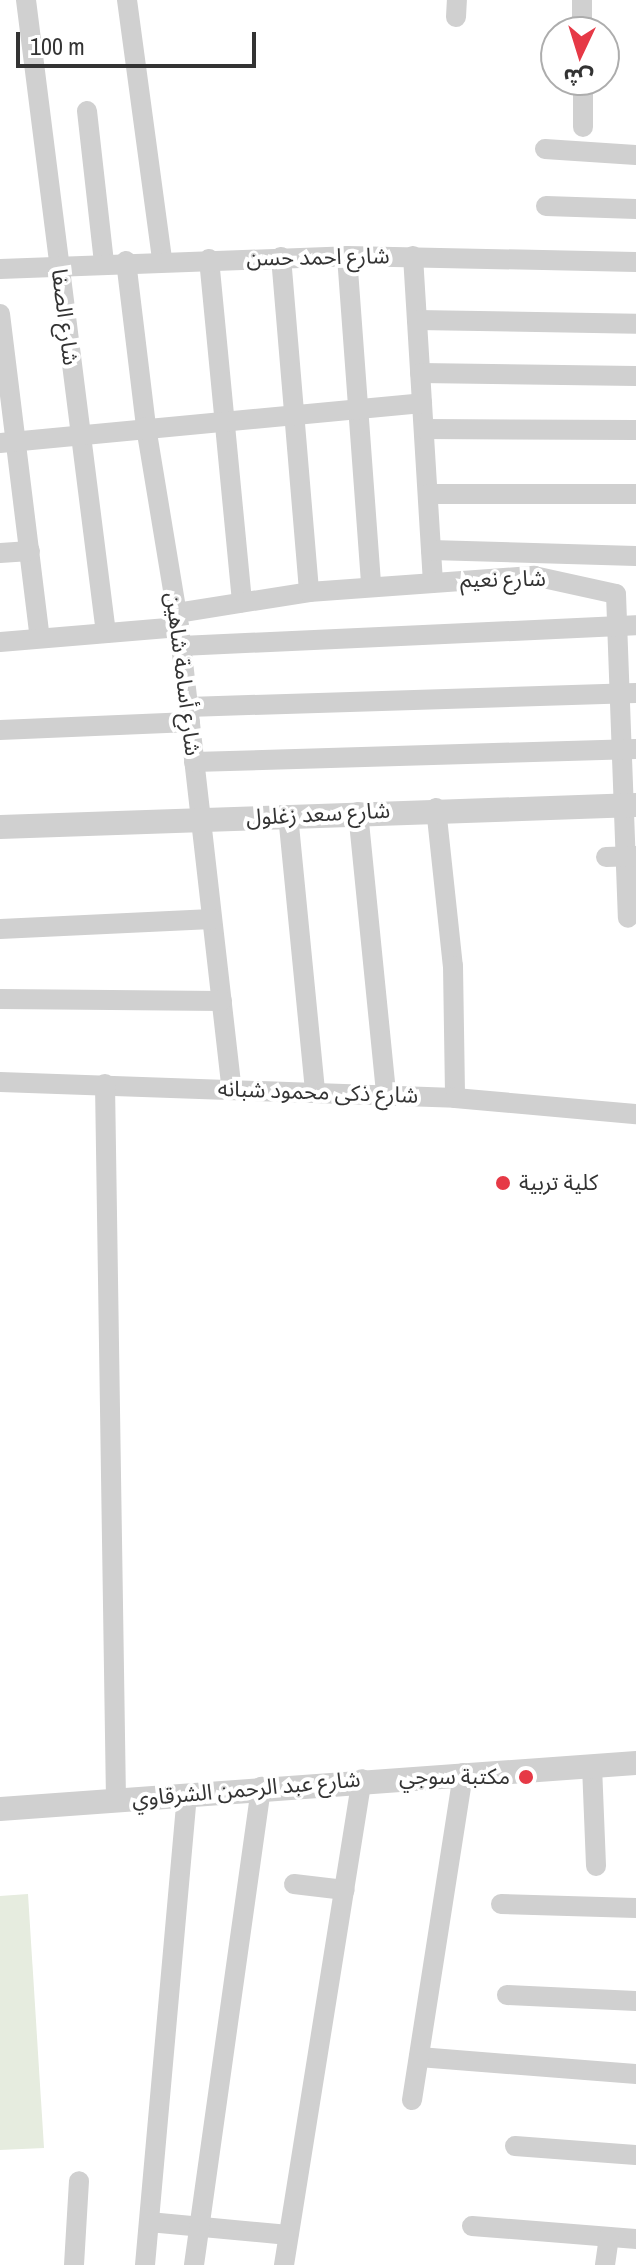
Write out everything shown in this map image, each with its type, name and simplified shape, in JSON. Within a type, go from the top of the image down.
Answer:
[{"type":"street","name":"شارع الصفا","points":[[26,0],[106,633]]},
{"type":"street","points":[[127,0],[162,260]]},
{"type":"street","points":[[583,96],[583,127]]},
{"type":"street","points":[[87,111],[104,262]]},
{"type":"street","points":[[545,149],[636,155]]},
{"type":"street","points":[[546,206],[636,209]]},
{"type":"street","name":"شارع احمد حسن","points":[[0,269],[126,261],[347,256],[636,262]]},
{"type":"street","points":[[347,256],[371,586]]},
{"type":"street","points":[[413,256],[433,581]]},
{"type":"street","points":[[281,257],[309,592]]},
{"type":"street","points":[[209,259],[242,602]]},
{"type":"street","name":"شارع أسامة شاهين","points":[[126,261],[146,427],[179,629],[232,1089]]},
{"type":"street","points":[[0,314],[8,442],[30,551],[40,638]]},
{"type":"street","points":[[417,320],[636,324]]},
{"type":"street","points":[[420,373],[636,376]]},
{"type":"street","points":[[8,442],[225,419],[422,403]]},
{"type":"street","points":[[424,429],[636,430]]},
{"type":"street","points":[[428,494],[636,494]]},
{"type":"street","points":[[431,550],[636,556]]},
{"type":"street","points":[[0,553],[30,551]]},
{"type":"street","name":"شارع نعيم","points":[[179,629],[242,602],[309,592],[433,581],[558,579],[616,594],[628,625],[632,856],[625,919]]},
{"type":"street","points":[[0,642],[179,629],[628,625]]},
{"type":"street","points":[[0,730],[189,715],[629,693]]},
{"type":"street","points":[[194,762],[630,749]]},
{"type":"street","name":"شارع سعد زغلول","points":[[0,827],[436,808],[631,805]]},
{"type":"street","points":[[436,808],[453,966],[455,1098]]},
{"type":"street","points":[[358,812],[386,1095]]},
{"type":"street","points":[[288,815],[315,1092]]},
{"type":"street","points":[[606,857],[632,856]]},
{"type":"street","points":[[0,929],[212,919]]},
{"type":"street","points":[[0,999],[222,1001]]},
{"type":"street","name":"شارع ذكى محمود شبانه","points":[[0,1082],[455,1098],[636,1114]]},
{"type":"street","points":[[105,1084],[116,1800]]},
{"type":"street","name":"شارع عبد الرحمن الشرقاوي","points":[[0,1809],[362,1779],[636,1763]]},
{"type":"street","points":[[592,1766],[596,1866]]},
{"type":"street","points":[[412,2100],[463,1773]]},
{"type":"street","points":[[284,2265],[362,1779]]},
{"type":"street","points":[[194,2265],[261,1787]]},
{"type":"street","points":[[145,2265],[187,1795]]},
{"type":"street","points":[[294,1884],[345,1890]]},
{"type":"street","points":[[501,1904],[636,1908]]},
{"type":"street","points":[[507,1995],[636,2001]]},
{"type":"street","points":[[419,2057],[636,2074]]},
{"type":"street","points":[[515,2146],[636,2155]]},
{"type":"street","points":[[74,2265],[79,2181]]},
{"type":"street","points":[[149,2222],[288,2235]]},
{"type":"street","points":[[472,2226],[636,2239]]},
{"type":"street","points":[[605,2265],[609,2237]]},
{"type":"shaded area","points":[[28,1894],[44,2148],[0,2150],[0,1896]]},
{"type":"place","name":"كلية تربية","points":[[503,1183]]},
{"type":"place","name":"مكتبة سوجي","points":[[526,1777]]}]
